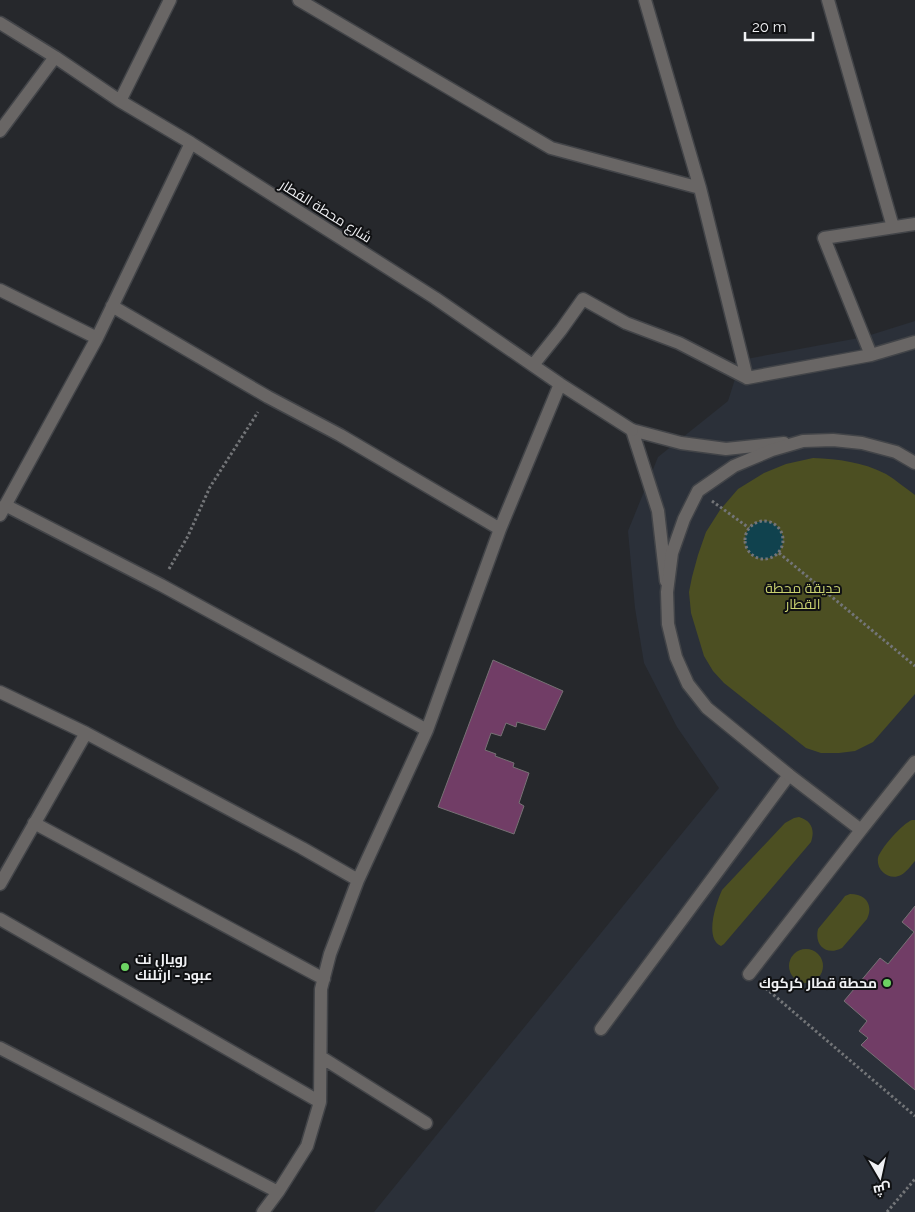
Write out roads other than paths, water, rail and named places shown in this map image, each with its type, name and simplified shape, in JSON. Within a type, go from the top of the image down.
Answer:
[{"type":"street","points":[[120,101],[170,0]]},
{"type":"street","points":[[299,0],[551,148],[700,188]]},
{"type":"street","points":[[645,0],[700,188],[747,378]]},
{"type":"street","points":[[828,0],[893,227]]},
{"type":"street","name":"شارع محطة القطار","points":[[0,23],[120,101],[190,143],[435,298],[533,366],[632,430],[681,443],[726,449],[803,442]]},
{"type":"street","points":[[0,131],[55,57]]},
{"type":"street","points":[[190,143],[97,338],[3,510],[160,585],[427,730]]},
{"type":"street","points":[[871,355],[824,238],[915,224]]},
{"type":"street","points":[[0,290],[97,338]]},
{"type":"street","points":[[533,366],[583,300],[626,323],[679,344],[747,378],[871,355],[915,342]]},
{"type":"street","points":[[112,306],[268,397],[340,434],[500,529]]},
{"type":"street","points":[[263,1212],[308,1146],[320,1102],[322,1057],[321,989],[330,954],[358,880],[427,730],[500,529],[560,384]]},
{"type":"street","points":[[632,430],[658,511],[667,592],[668,624],[676,657],[688,684],[707,708],[789,775],[861,830]]},
{"type":"street","points":[[667,592],[672,553],[684,519],[698,490],[734,466],[772,450],[803,442],[832,440],[862,443],[896,452],[915,463]]},
{"type":"street","points":[[0,692],[86,732],[358,880]]},
{"type":"street","points":[[0,884],[86,732]]},
{"type":"street","points":[[749,974],[915,762]]},
{"type":"street","points":[[601,1029],[789,775]]},
{"type":"street","points":[[34,823],[324,979]]},
{"type":"street","points":[[0,919],[320,1102]]},
{"type":"street","points":[[0,1048],[278,1192]]},
{"type":"street","points":[[322,1057],[426,1123]]},
{"type":"water","points":[[764,521],[778,526],[783,540],[778,554],[764,559],[750,554],[745,540],[750,526]]},
{"type":"place","name":"رويال نت عبود - ارثلنك","points":[[125,967]]},
{"type":"place","name":"محطة قطار كركوك","points":[[887,983]]},
{"type":"park label","name":"حديقة محطة القطار","points":[[803,596]]}]
